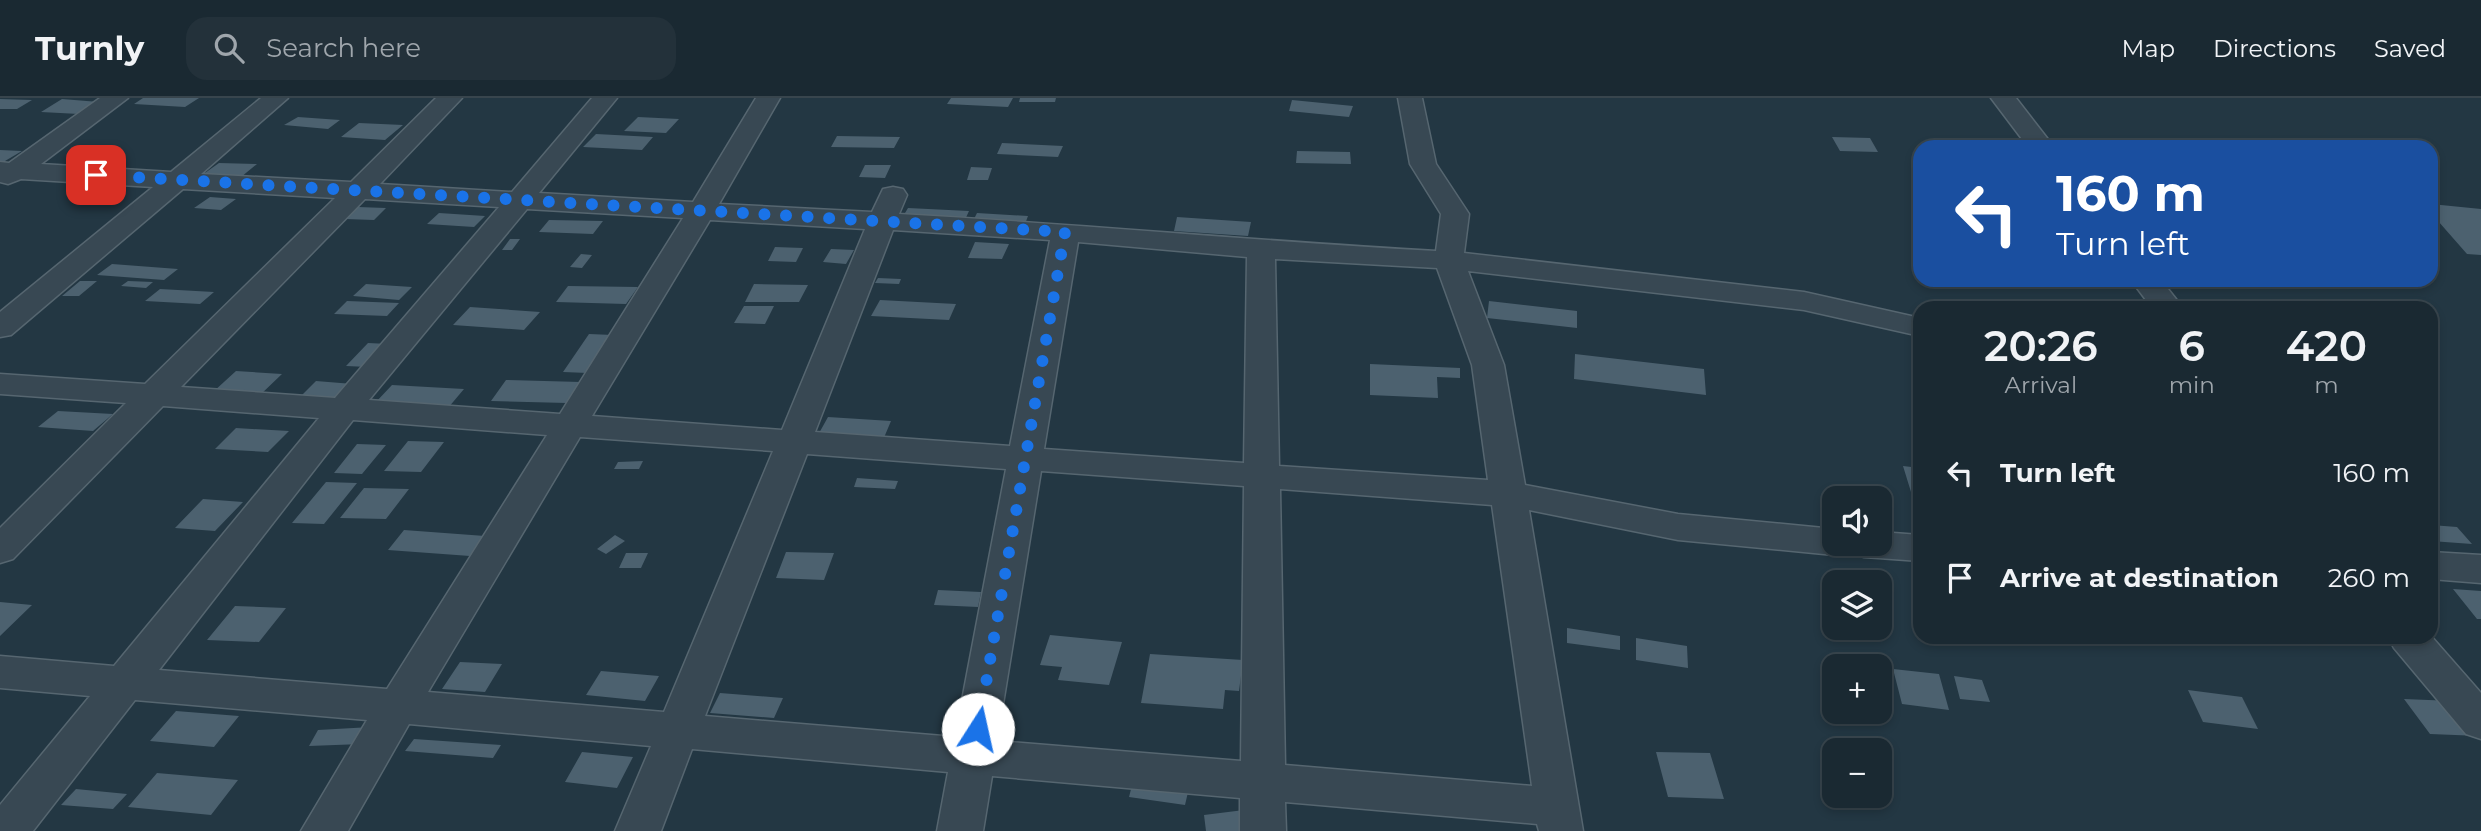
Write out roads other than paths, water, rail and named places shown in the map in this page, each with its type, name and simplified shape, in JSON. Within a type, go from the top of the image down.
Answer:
[{"type":"street","points":[[5,174],[116,98]]},
{"type":"street","points":[[0,328],[276,98]]},
{"type":"street","points":[[0,550],[450,98]]},
{"type":"street","points":[[6,831],[344,409],[605,98]]},
{"type":"street","points":[[324,831],[396,706],[702,211],[768,98]]},
{"type":"street","points":[[0,672],[1263,782],[1558,819],[1488,365],[1448,260],[1455,214],[1423,164],[1410,98]]},
{"type":"street","points":[[2003,98],[2036,140]]},
{"type":"street","points":[[5,174],[178,180],[702,211],[888,208],[1065,232],[1261,250],[1448,260],[1804,301],[1913,325]]},
{"type":"street","points":[[638,831],[888,208]]},
{"type":"street","points":[[960,831],[1065,232]]},
{"type":"street","points":[[1261,250],[1264,831]]},
{"type":"street","points":[[2152,287],[2162,301]]},
{"type":"street","points":[[0,384],[1509,494],[1678,527],[1822,541]]},
{"type":"street","points":[[1892,546],[1913,548]]},
{"type":"street","points":[[2438,566],[2481,569]]},
{"type":"street","points":[[2414,644],[2481,722]]}]
